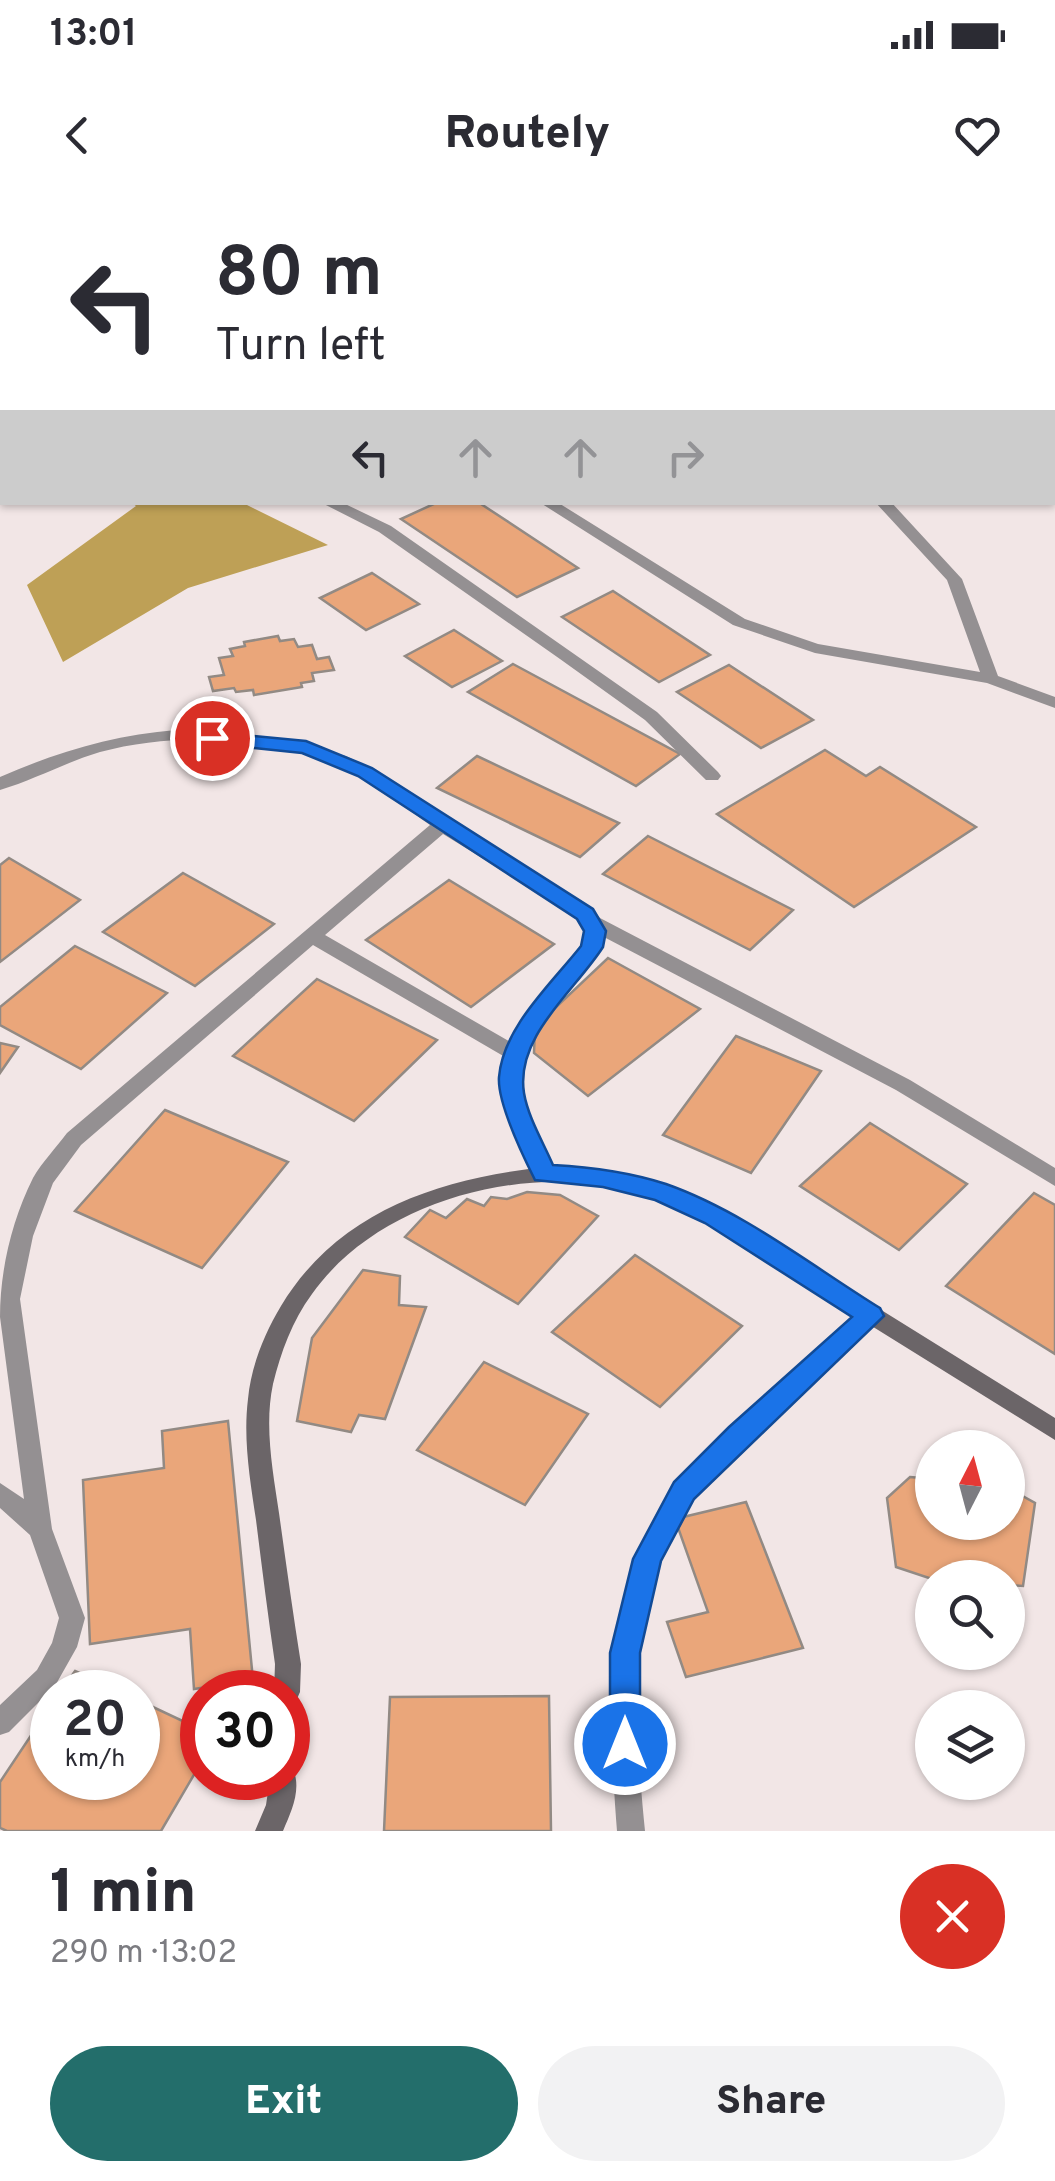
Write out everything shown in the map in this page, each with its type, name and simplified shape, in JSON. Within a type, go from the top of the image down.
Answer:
[{"type":"main road","points":[[288,1670],[257,1427],[261,1386],[271,1347],[312,1276],[341,1246],[401,1210],[446,1190],[494,1178],[544,1173],[603,1178],[661,1192],[714,1216],[1055,1430]]},
{"type":"main road","points":[[270,1831],[281,1800]]},
{"type":"street","points":[[333,505],[385,529],[518,620],[651,716],[712,776]]},
{"type":"street","points":[[551,505],[740,622],[815,648],[991,679],[1055,703]]},
{"type":"street","points":[[885,505],[954,578],[991,679]]},
{"type":"street","points":[[0,784],[61,758],[121,742],[180,737],[306,747],[365,772],[442,825],[575,906],[593,923],[903,1085],[1055,1178]]},
{"type":"street","points":[[0,1723],[46,1678],[64,1647],[72,1618],[40,1529],[9,1299],[22,1236],[43,1180],[74,1138],[442,825]]},
{"type":"street","points":[[544,1173],[513,1098],[515,1054],[523,1036],[592,947],[593,923]]},
{"type":"street","points":[[312,936],[515,1054]]},
{"type":"street","points":[[631,1831],[625,1774],[625,1653],[648,1559],[684,1490],[738,1435],[871,1316]]},
{"type":"street","points":[[0,1492],[40,1529]]},
{"type":"shaded area","points":[[247,505],[328,545],[188,588],[63,662],[27,585],[136,506]]},
{"type":"building","points":[[431,505],[483,505],[578,568],[517,597],[401,519]]},
{"type":"building","points":[[372,573],[419,604],[366,630],[320,598]]},
{"type":"building","points":[[613,591],[710,655],[659,682],[562,617]]},
{"type":"building","points":[[454,630],[502,661],[452,687],[405,656]]},
{"type":"building","points":[[278,636],[280,641],[294,639],[298,647],[312,645],[317,659],[329,657],[334,670],[312,673],[314,681],[301,683],[302,687],[254,695],[253,690],[236,692],[234,688],[213,691],[209,677],[224,675],[219,658],[233,656],[230,649],[245,646],[244,642]]},
{"type":"building","points":[[513,664],[680,754],[636,786],[468,692]]},
{"type":"building","points":[[729,665],[813,720],[761,748],[677,692]]},
{"type":"building","points":[[825,750],[866,776],[880,767],[976,827],[854,907],[717,814]]},
{"type":"building","points":[[477,756],[619,823],[580,857],[437,788]]},
{"type":"building","points":[[648,836],[793,910],[750,950],[603,874]]},
{"type":"building","points":[[9,858],[80,900],[0,962],[0,865]]},
{"type":"building","points":[[183,873],[274,924],[195,986],[103,932]]},
{"type":"building","points":[[449,880],[554,944],[471,1007],[366,940]]},
{"type":"building","points":[[75,946],[167,993],[81,1069],[0,1025],[0,1007]]},
{"type":"building","points":[[608,958],[700,1009],[588,1096],[534,1053],[535,1027]]},
{"type":"building","points":[[317,979],[437,1040],[354,1121],[233,1056]]},
{"type":"building","points":[[736,1036],[821,1071],[751,1173],[663,1135]]},
{"type":"building","points":[[0,1043],[18,1047],[0,1073]]},
{"type":"building","points":[[165,1110],[288,1162],[202,1268],[75,1211]]},
{"type":"building","points":[[870,1123],[967,1184],[899,1250],[800,1186]]},
{"type":"building","points":[[527,1192],[560,1195],[598,1216],[518,1304],[405,1237],[430,1210],[446,1218],[467,1199],[484,1206],[491,1197],[507,1199]]},
{"type":"building","points":[[1034,1193],[1055,1205],[1055,1354],[946,1286]]},
{"type":"building","points":[[635,1255],[742,1326],[660,1407],[552,1332]]},
{"type":"building","points":[[363,1270],[400,1276],[399,1305],[426,1307],[385,1419],[359,1415],[351,1432],[297,1421],[312,1338]]},
{"type":"building","points":[[484,1362],[588,1414],[525,1505],[417,1450]]},
{"type":"building","points":[[228,1421],[252,1670],[193,1670],[190,1629],[90,1644],[83,1480],[164,1468],[162,1431]]},
{"type":"building","points":[[910,1477],[915,1477],[915,1540],[1025,1540],[1025,1497],[1035,1503],[1025,1572],[1025,1560],[915,1560],[915,1573],[896,1567],[887,1498]]},
{"type":"building","points":[[746,1502],[803,1648],[686,1677],[667,1622],[708,1612],[675,1519]]},
{"type":"building","points":[[549,1696],[551,1831],[384,1831],[390,1697]]},
{"type":"building","points":[[160,1710],[180,1720],[180,1799],[161,1831],[7,1831],[0,1828],[0,1782],[30,1737],[30,1800],[160,1800]]},
{"type":"route","points":[[212,738],[306,747],[365,772],[586,914],[595,931],[592,947],[523,1036],[511,1076],[520,1120],[544,1173],[603,1178],[661,1192],[714,1216],[871,1316],[738,1435],[684,1490],[648,1559],[625,1653],[625,1744]]}]
